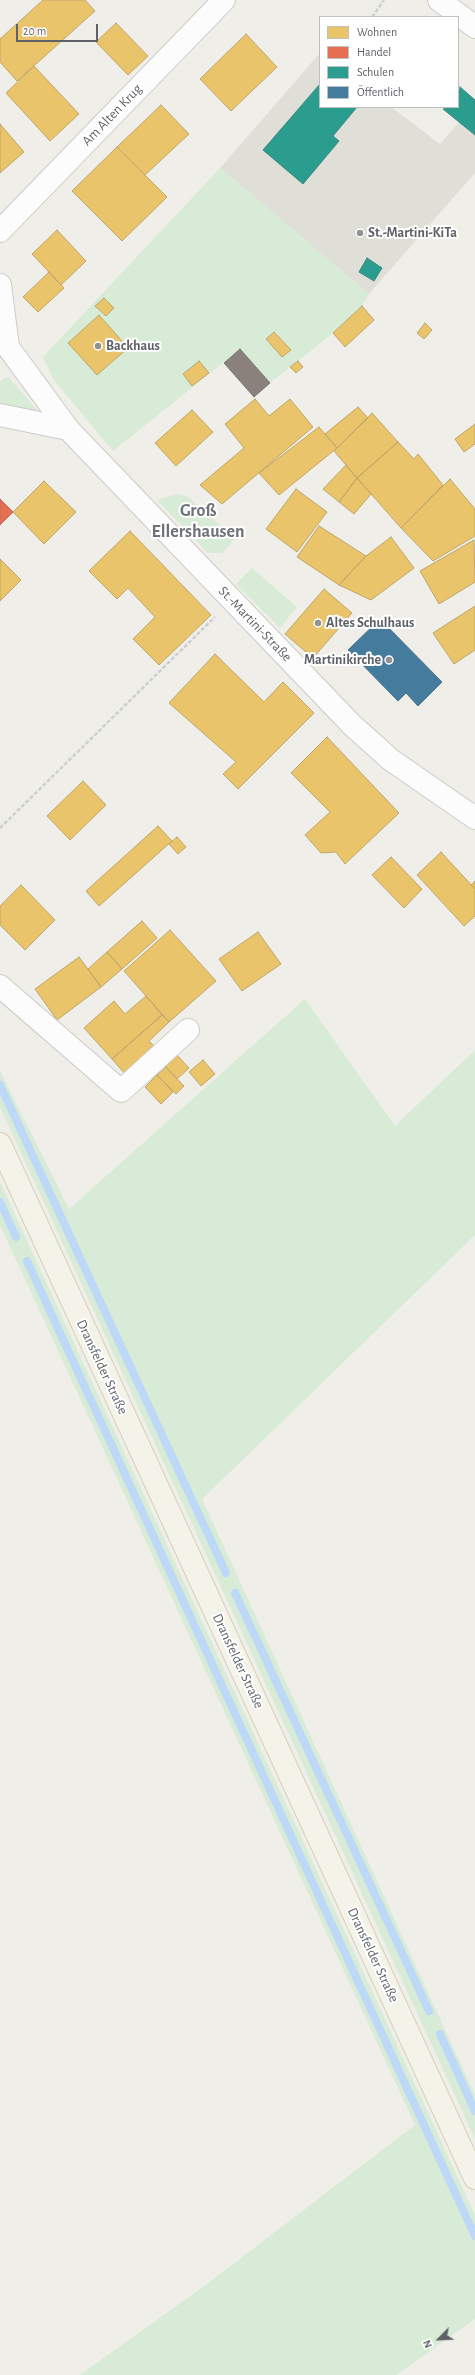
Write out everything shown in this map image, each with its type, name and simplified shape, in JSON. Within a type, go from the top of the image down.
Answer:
[{"type":"main road","name":"Dransfelder Straße","points":[[0,1144],[475,2178]]},
{"type":"street","name":"Am Alten Krug","points":[[0,231],[224,0]]},
{"type":"street","points":[[439,0],[475,27]]},
{"type":"street","name":"St.-Martini-Straße","points":[[0,285],[4,351],[68,428],[374,746],[391,760],[475,818]]},
{"type":"street","points":[[0,415],[68,428]]},
{"type":"street","points":[[0,986],[121,1091],[188,1030]]},
{"type":"path","points":[[373,16],[384,0]]},
{"type":"path","points":[[0,828],[232,599]]},
{"type":"shaded area","name":"St.-Martini-KiTa","points":[[319,54],[319,108],[392,108],[440,144],[459,122],[475,135],[475,173],[369,294],[220,168]]},
{"type":"green space","points":[[220,168],[369,294],[362,306],[333,333],[270,383],[240,349],[113,451],[54,380],[43,357]]},
{"type":"green space","points":[[8,377],[39,412],[0,404],[0,382],[4,378]]},
{"type":"green space","points":[[178,494],[188,497],[235,538],[223,553],[208,553],[157,500]]},
{"type":"green space","points":[[252,568],[297,607],[280,628],[236,584]]},
{"type":"green space","points":[[305,999],[395,1126],[475,1050],[475,1235],[202,1499],[475,2095],[475,2139],[0,1107],[0,1071],[69,1209]]},
{"type":"green space","points":[[0,1182],[475,2215],[475,2319],[396,2375],[80,2375],[207,2284],[415,2125],[0,1225]]},
{"type":"building: Wohnen","points":[[43,0],[85,0],[95,11],[17,81],[0,62],[0,39]]},
{"type":"building: Wohnen","points":[[116,23],[148,56],[128,75],[96,42]]},
{"type":"building: Wohnen","points":[[246,34],[277,67],[231,111],[200,79]]},
{"type":"building: Wohnen","points":[[34,66],[79,114],[50,141],[6,93]]},
{"type":"building: Wohnen","points":[[161,105],[189,134],[145,175],[117,147]]},
{"type":"building: Wohnen","points":[[0,124],[24,152],[0,173]]},
{"type":"building: Wohnen","points":[[117,147],[167,197],[122,241],[72,191]]},
{"type":"building: Wohnen","points":[[57,230],[86,261],[61,285],[32,254]]},
{"type":"building: Wohnen","points":[[49,272],[64,288],[38,312],[23,297]]},
{"type":"building: Wohnen","points":[[104,298],[114,308],[106,316],[95,306]]},
{"type":"building: Wohnen","points":[[362,306],[374,320],[345,347],[333,333]]},
{"type":"building: Wohnen","name":"Backhaus","points":[[99,315],[128,348],[97,375],[68,343]]},
{"type":"building: Wohnen","points":[[425,323],[432,330],[424,339],[417,333]]},
{"type":"building: Wohnen","points":[[274,332],[291,350],[282,357],[266,339]]},
{"type":"building: Wohnen","points":[[199,361],[209,373],[192,386],[183,374]]},
{"type":"building: Wohnen","points":[[298,361],[303,367],[296,373],[290,367]]},
{"type":"building: Wohnen","points":[[255,399],[269,416],[290,399],[313,427],[222,504],[200,485],[244,448],[225,424]]},
{"type":"building: Wohnen","points":[[358,407],[368,418],[337,448],[325,434]]},
{"type":"building: Wohnen","points":[[192,410],[213,432],[176,466],[155,443]]},
{"type":"building: Wohnen","points":[[372,413],[398,442],[357,478],[334,451]]},
{"type":"building: Wohnen","points":[[475,424],[475,444],[464,452],[455,439]]},
{"type":"building: Wohnen","points":[[319,427],[337,448],[279,495],[259,473]]},
{"type":"building: Wohnen","points":[[398,442],[414,459],[418,454],[443,485],[401,528],[357,478]]},
{"type":"building: Wohnen","points":[[346,465],[357,478],[339,502],[323,489]]},
{"type":"building: Wohnen","points":[[357,478],[371,494],[354,514],[339,502]]},
{"type":"building: Wohnen","points":[[450,479],[475,509],[475,536],[433,561],[401,528]]},
{"type":"building: Wohnen","points":[[44,481],[76,512],[44,544],[13,512]]},
{"type":"building: Wohnen","points":[[296,489],[327,512],[297,552],[266,529]]},
{"type":"building: Wohnen","points":[[319,526],[366,556],[339,585],[297,557]]},
{"type":"building: Wohnen","points":[[130,531],[211,615],[159,665],[133,639],[155,617],[128,588],[117,599],[89,571]]},
{"type":"building: Wohnen","points":[[391,537],[414,568],[371,600],[339,585],[366,556]]},
{"type":"building: Wohnen","points":[[474,540],[475,582],[439,604],[420,571]]},
{"type":"building: Wohnen","points":[[0,559],[21,580],[0,601]]},
{"type":"building: Wohnen","name":"Altes Schulhaus","points":[[324,589],[352,613],[313,658],[285,634]]},
{"type":"building: Wohnen","points":[[475,606],[475,650],[454,664],[433,633]]},
{"type":"building: Wohnen","points":[[215,654],[264,702],[283,682],[314,713],[238,789],[223,774],[236,762],[169,703]]},
{"type":"building: Wohnen","points":[[327,737],[399,813],[345,864],[336,852],[321,853],[305,835],[330,812],[291,773]]},
{"type":"building: Wohnen","points":[[83,781],[106,805],[70,840],[47,816]]},
{"type":"building: Wohnen","points":[[158,826],[172,841],[99,906],[86,891]]},
{"type":"building: Wohnen","points":[[177,837],[186,847],[178,854],[169,844]]},
{"type":"building: Wohnen","points":[[441,852],[475,889],[475,916],[464,926],[417,875]]},
{"type":"building: Wohnen","points":[[391,857],[422,889],[404,908],[372,875]]},
{"type":"building: Wohnen","points":[[475,881],[475,889],[471,885]]},
{"type":"building: Wohnen","points":[[21,885],[55,920],[25,950],[0,925],[0,906]]},
{"type":"building: Wohnen","points":[[142,921],[157,938],[122,969],[107,952]]},
{"type":"building: Wohnen","points":[[170,930],[216,981],[169,1022],[124,971]]},
{"type":"building: Wohnen","points":[[258,932],[281,964],[242,991],[219,959]]},
{"type":"building: Wohnen","points":[[107,952],[122,969],[101,987],[88,969]]},
{"type":"building: Wohnen","points":[[79,957],[101,987],[57,1020],[35,989]]},
{"type":"building: Wohnen","points":[[146,996],[162,1015],[112,1059],[84,1028],[114,1001],[125,1014]]},
{"type":"building: Wohnen","points":[[162,1015],[169,1022],[149,1041],[156,1048],[126,1075],[112,1059]]},
{"type":"building: Wohnen","points":[[175,1053],[189,1068],[177,1079],[163,1064]]},
{"type":"building: Wohnen","points":[[203,1060],[215,1074],[201,1086],[189,1072]]},
{"type":"building: Wohnen","points":[[166,1067],[184,1086],[176,1094],[157,1075]]},
{"type":"building: Wohnen","points":[[157,1075],[173,1092],[161,1104],[145,1087]]},
{"type":"building: Handel","points":[[0,499],[13,512],[0,525]]},
{"type":"building: Schulen","points":[[319,85],[319,108],[356,108],[333,136],[339,141],[303,184],[263,150]]},
{"type":"building: Schulen","points":[[460,87],[475,100],[475,135],[443,109],[459,108]]},
{"type":"building: Schulen","points":[[367,258],[382,268],[374,281],[359,272]]},
{"type":"building: Öffentlich","name":"Martinikirche","points":[[380,619],[442,682],[418,706],[406,693],[398,701],[348,650]]},
{"type":"building: Industrie","points":[[240,349],[270,383],[254,397],[224,363]]},
{"type":"waterway","points":[[0,1085],[226,1573]]},
{"type":"waterway","points":[[0,1202],[16,1237]]},
{"type":"waterway","points":[[27,1261],[475,2236]]},
{"type":"waterway","points":[[235,1593],[429,2011]]},
{"type":"waterway","points":[[440,2034],[475,2111]]},
{"type":"place","name":"St.-Martini-KiTa","points":[[360,233]]},
{"type":"place","name":"Backhaus","points":[[98,346]]},
{"type":"place","name":"Altes Schulhaus","points":[[318,623]]},
{"type":"place","name":"Martinikirche","points":[[389,660]]},
{"type":"district","name":"Groß Ellershausen","points":[[198,521]]}]
